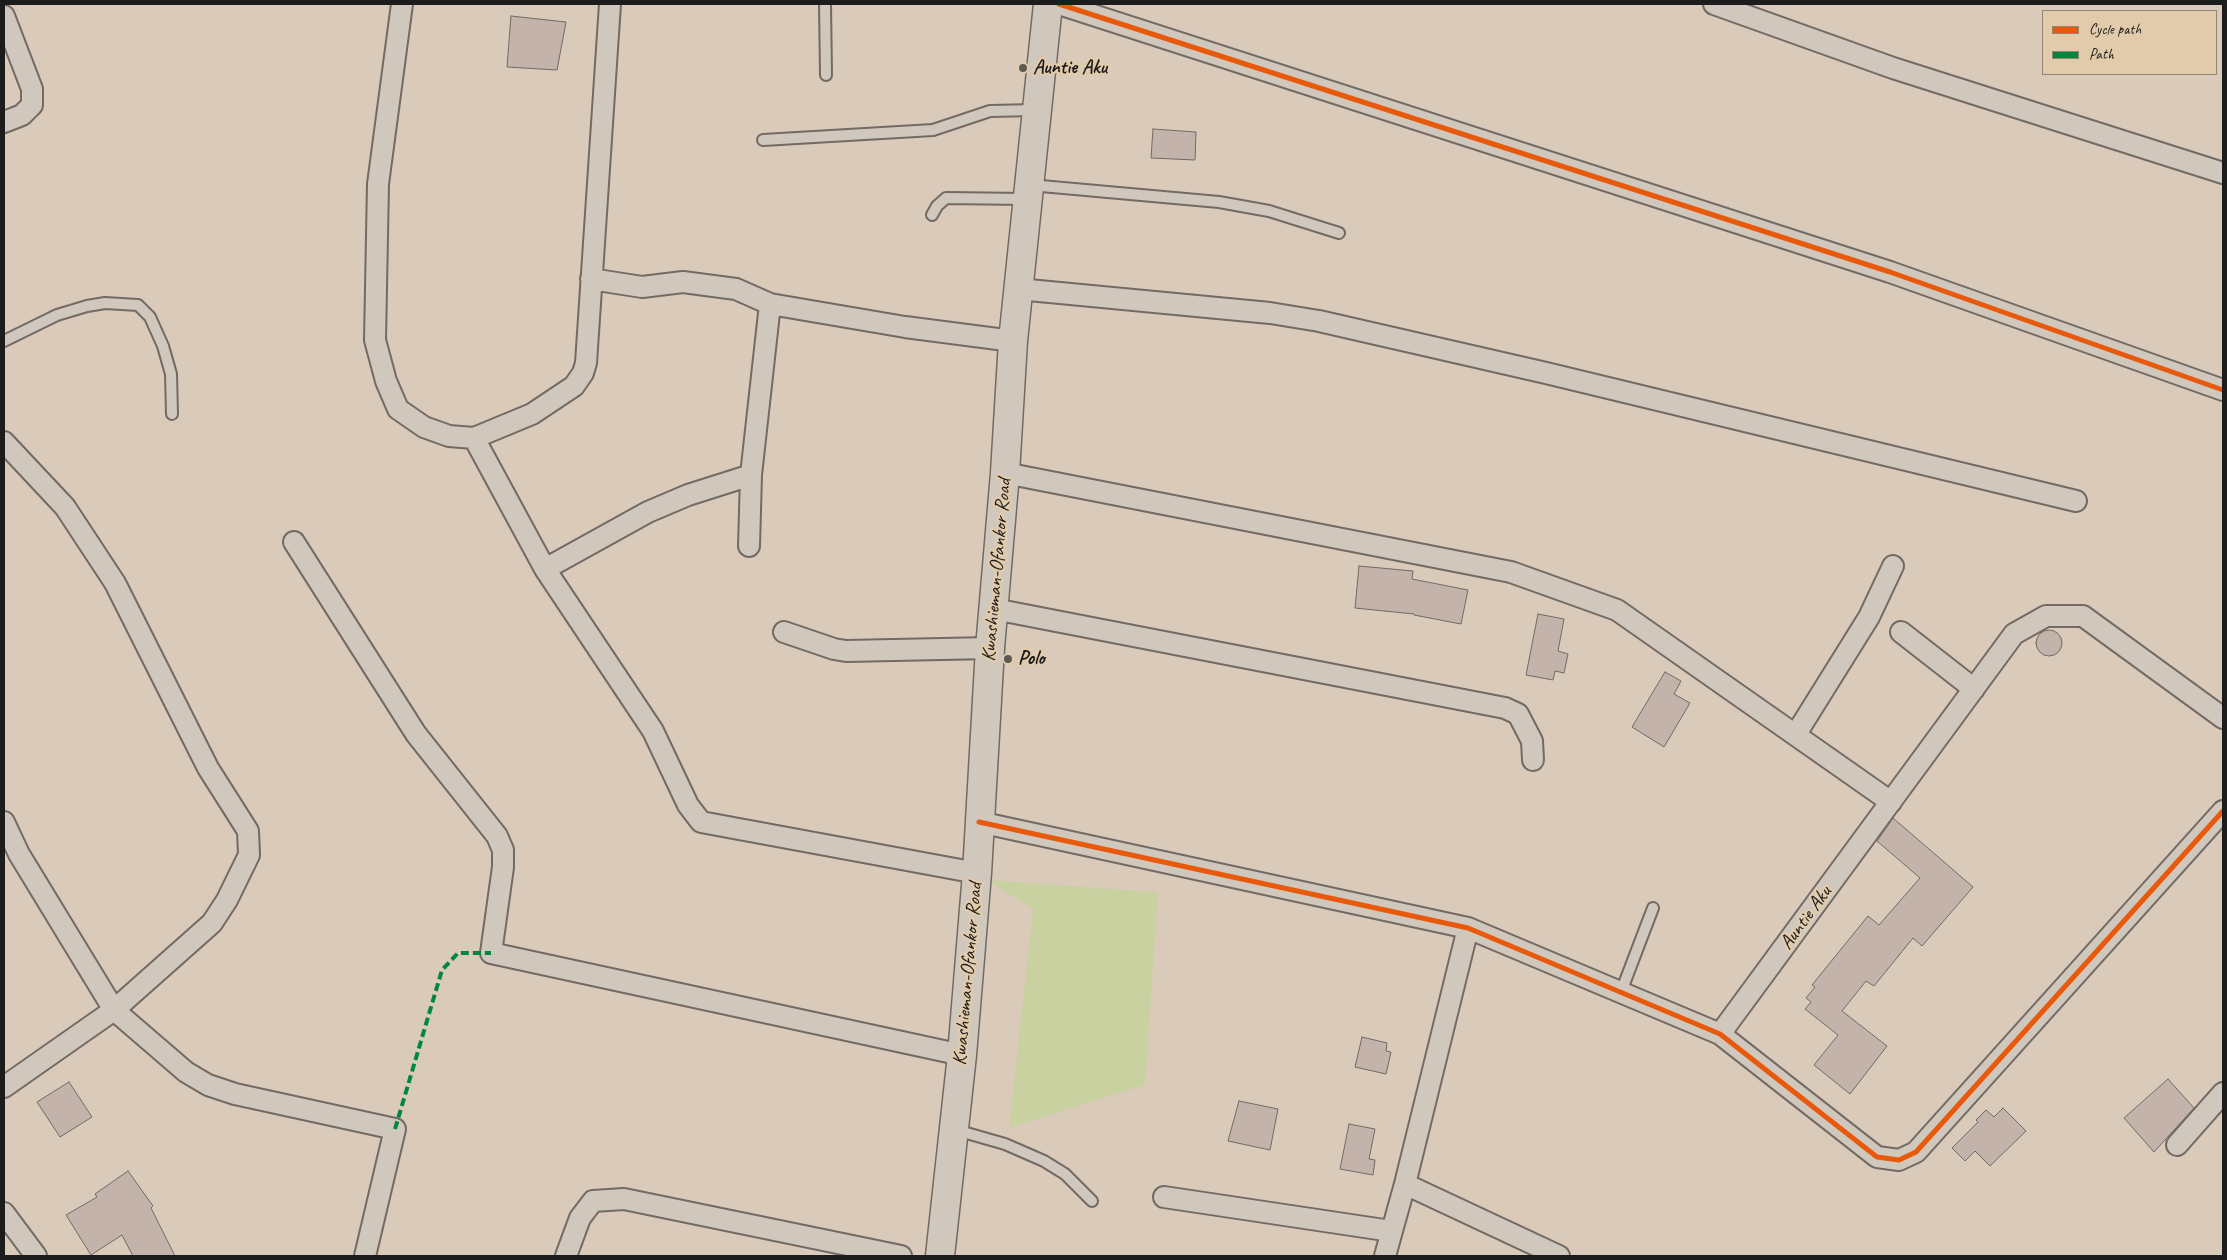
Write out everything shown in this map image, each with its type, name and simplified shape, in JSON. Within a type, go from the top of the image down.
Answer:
[{"type":"main road","name":"Kwashieman-Ofankor Road","points":[[940,1256],[952,1129],[962,1055],[977,873],[990,648],[1005,473],[1013,341],[1048,4]]},
{"type":"street","points":[[402,4],[378,184],[375,340],[386,381],[398,409],[424,427],[449,436],[474,438],[532,414],[574,386],[583,373],[586,363],[610,4]]},
{"type":"street","points":[[1059,4],[1890,272],[2223,390]]},
{"type":"street","points":[[1714,4],[1893,68],[2223,173]]},
{"type":"street","points":[[4,16],[32,89],[32,105],[22,115],[4,122]]},
{"type":"street","points":[[591,279],[642,287],[683,282],[709,285],[736,289],[770,304],[905,327],[1013,341]]},
{"type":"street","points":[[1018,289],[1270,313],[1319,321],[1536,371],[2076,501]]},
{"type":"street","points":[[749,546],[752,475],[770,304]]},
{"type":"street","points":[[474,438],[545,569],[653,731],[688,805],[701,822],[977,873]]},
{"type":"street","points":[[4,442],[65,507],[115,583],[208,768],[248,831],[248,856],[227,900],[212,923],[114,1010],[4,1087]]},
{"type":"street","points":[[1005,473],[1511,572],[1617,610],[1891,802]]},
{"type":"street","points":[[545,569],[648,512],[688,495],[752,475]]},
{"type":"street","points":[[294,542],[416,734],[497,836],[503,850],[503,867],[491,953],[962,1055]]},
{"type":"street","points":[[1796,734],[1869,617],[1893,566]]},
{"type":"street","points":[[994,609],[1505,708],[1518,714],[1532,741],[1533,760]]},
{"type":"street","name":"Auntie Aku","points":[[1720,1034],[2014,634],[2046,616],[2083,616],[2223,718]]},
{"type":"street","points":[[784,632],[834,649],[846,651],[990,648]]},
{"type":"street","points":[[1901,632],[1974,689]]},
{"type":"street","points":[[979,822],[1468,928],[1720,1034],[1877,1157],[1898,1160],[1916,1152],[2223,811]]},
{"type":"street","points":[[4,822],[19,854],[114,1010],[186,1072],[208,1085],[235,1094],[394,1129],[365,1256]]},
{"type":"street","points":[[1385,1256],[1405,1184],[1468,928]]},
{"type":"street","points":[[2177,1145],[2223,1093]]},
{"type":"street","points":[[1405,1184],[1559,1256]]},
{"type":"street","points":[[1164,1197],[1391,1232]]},
{"type":"street","points":[[566,1256],[580,1218],[593,1201],[624,1199],[901,1256]]},
{"type":"street","points":[[4,1212],[36,1256]]},
{"type":"lane","points":[[826,4],[826,75]]},
{"type":"lane","points":[[763,140],[933,130],[990,111],[1036,110]]},
{"type":"lane","points":[[932,215],[937,206],[946,198],[1027,192],[1219,202],[1269,211],[1339,233]]},
{"type":"lane","points":[[4,341],[57,315],[87,306],[105,303],[138,305],[150,317],[163,346],[171,374],[172,414]]},
{"type":"lane","points":[[1621,992],[1653,908]]},
{"type":"lane","points":[[952,1129],[1005,1144],[1044,1161],[1065,1174],[1092,1201]]},
{"type":"green space","points":[[987,880],[1158,892],[1145,1085],[1009,1128],[1033,909]]},
{"type":"building","points":[[511,16],[566,22],[557,70],[507,67]]},
{"type":"building","points":[[1153,129],[1196,132],[1195,160],[1151,158]]},
{"type":"building","points":[[1359,566],[1413,571],[1412,579],[1468,590],[1461,624],[1414,614],[1355,608]]},
{"type":"building","points":[[1538,614],[1564,619],[1558,651],[1568,654],[1564,673],[1555,671],[1553,680],[1526,675]]},
{"type":"building","points":[[2049,630],[2058,634],[2062,643],[2058,652],[2049,656],[2040,652],[2036,643],[2040,634]]},
{"type":"building","points":[[1665,672],[1681,681],[1674,694],[1690,703],[1664,747],[1632,727]]},
{"type":"building","points":[[1893,818],[1973,887],[1922,946],[1913,938],[1874,986],[1866,981],[1842,1011],[1887,1046],[1850,1094],[1814,1065],[1838,1035],[1805,1009],[1811,1002],[1806,998],[1815,987],[1812,985],[1868,916],[1879,925],[1920,878],[1877,841]]},
{"type":"building","points":[[1362,1037],[1387,1043],[1386,1051],[1391,1052],[1386,1074],[1355,1067]]},
{"type":"building","points":[[2168,1079],[2194,1108],[2154,1152],[2124,1118]]},
{"type":"building","points":[[69,1082],[92,1117],[60,1137],[37,1102]]},
{"type":"building","points":[[1239,1101],[1278,1109],[1270,1150],[1228,1141]]},
{"type":"building","points":[[2003,1108],[2026,1131],[1990,1166],[1975,1151],[1965,1161],[1952,1148],[1978,1122],[1976,1120],[1986,1110],[1994,1117]]},
{"type":"building","points":[[1349,1124],[1375,1129],[1369,1159],[1375,1160],[1373,1175],[1340,1169]]},
{"type":"building","points":[[128,1171],[153,1206],[151,1208],[175,1256],[133,1256],[122,1235],[91,1255],[66,1215],[97,1197],[95,1194]]},
{"type":"marked path","points":[[395,1129],[442,970],[458,953],[491,953]]},
{"type":"cycle path","points":[[1059,4],[1890,272],[2223,390]]},
{"type":"cycle path","points":[[979,822],[1468,928],[1720,1034],[1877,1157],[1899,1160],[1916,1152],[2223,811]]},
{"type":"place","name":"Auntie Aku","points":[[1023,68]]},
{"type":"place","name":"Polo","points":[[1008,659]]}]
